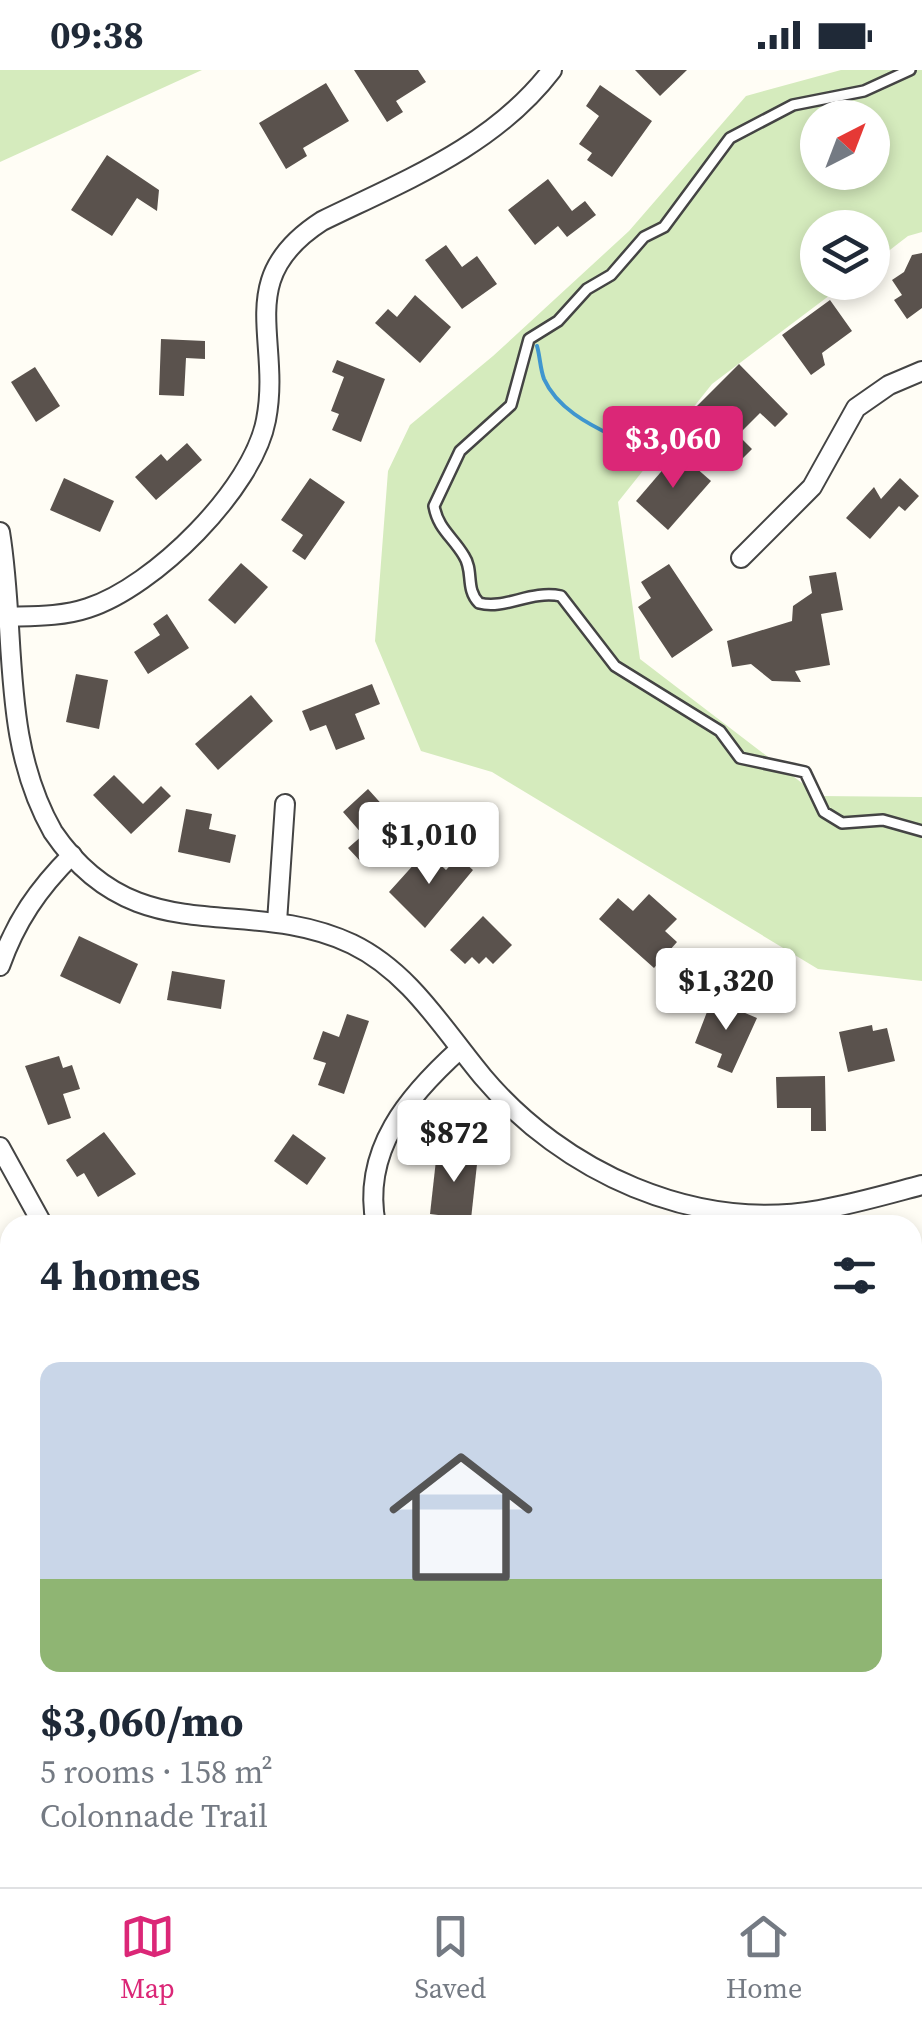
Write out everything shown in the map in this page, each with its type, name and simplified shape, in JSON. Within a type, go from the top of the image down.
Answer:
[{"type":"street","points":[[5,617],[66,614],[111,598],[213,516],[233,494],[262,440],[269,384],[263,320],[266,290],[280,259],[303,233],[322,221],[472,145],[524,102],[552,70]]},
{"type":"street","points":[[742,558],[812,487],[856,408],[889,385],[922,371]]},
{"type":"street","points":[[0,532],[8,706],[16,754],[39,811],[72,855],[111,887],[156,910],[186,918],[276,922],[330,934],[380,960],[420,996],[460,1049],[517,1113],[548,1139],[605,1176],[676,1201],[765,1213],[817,1210],[922,1185]]},
{"type":"street","points":[[276,922],[285,804]]},
{"type":"street","points":[[0,966],[20,918],[42,886],[72,855]]},
{"type":"street","points":[[376,1215],[375,1184],[384,1143],[416,1089],[460,1049]]},
{"type":"street","points":[[0,1147],[37,1215]]},
{"type":"lane","points":[[910,70],[864,90],[794,105],[730,138],[664,226],[644,236],[622,265],[587,289],[558,321],[529,338],[511,405],[460,451],[434,506],[440,527],[466,558],[470,591],[479,603],[494,605],[536,593],[561,596],[615,666],[720,731],[744,760],[805,772],[824,812],[832,818],[842,823],[883,820],[922,830]]},
{"type":"green space","points":[[0,70],[202,70],[0,162]]},
{"type":"green space","points":[[841,70],[922,70],[922,232],[908,236],[890,250],[890,210],[800,210],[800,300],[823,300],[712,384],[618,502],[640,659],[819,796],[922,797],[922,981],[818,969],[492,772],[421,751],[375,641],[388,471],[410,425],[493,356],[629,231],[746,96]]},
{"type":"building","points":[[354,70],[418,70],[426,82],[396,101],[403,112],[387,122]]},
{"type":"building","points":[[635,70],[687,70],[660,96]]},
{"type":"building","points":[[326,83],[349,121],[303,148],[307,156],[286,169],[259,123]]},
{"type":"building","points":[[600,85],[652,121],[612,177],[587,160],[592,153],[579,144],[599,116],[586,106]]},
{"type":"building","points":[[107,155],[159,190],[157,211],[137,198],[112,236],[71,210]]},
{"type":"building","points":[[548,179],[572,211],[585,201],[596,215],[567,237],[558,226],[535,245],[508,210]]},
{"type":"building","points":[[446,245],[462,267],[477,256],[497,284],[462,309],[425,260]]},
{"type":"building","points":[[922,253],[922,308],[907,319],[894,300],[902,295],[892,280],[904,272],[912,255]]},
{"type":"building","points":[[415,295],[451,327],[420,363],[375,323],[388,309],[397,317]]},
{"type":"building","points":[[830,300],[852,331],[822,353],[825,365],[811,375],[782,335]]},
{"type":"building","points":[[161,339],[205,341],[205,359],[186,358],[184,396],[159,395]]},
{"type":"building","points":[[337,360],[385,379],[361,442],[332,430],[339,414],[331,411],[344,377],[332,372]]},
{"type":"building","points":[[739,364],[788,414],[775,427],[760,413],[738,435],[752,449],[738,463],[689,414]]},
{"type":"building","points":[[35,367],[60,406],[36,422],[11,382]]},
{"type":"building","points":[[187,443],[202,460],[156,500],[135,477],[161,454],[167,461]]},
{"type":"building","points":[[678,452],[711,481],[668,530],[636,501]]},
{"type":"building","points":[[64,478],[114,501],[100,532],[50,510]]},
{"type":"building","points":[[310,478],[345,502],[305,560],[292,551],[303,535],[281,520]]},
{"type":"building","points":[[900,478],[919,496],[905,511],[899,506],[870,539],[846,518],[874,487],[881,499]]},
{"type":"building","points":[[241,563],[268,587],[235,624],[208,600]]},
{"type":"building","points":[[669,564],[713,630],[672,658],[638,607],[651,598],[641,582]]},
{"type":"building","points":[[836,572],[843,610],[821,614],[830,665],[795,671],[801,682],[772,681],[751,664],[732,667],[727,641],[792,621],[793,606],[812,593],[809,576]]},
{"type":"building","points":[[167,614],[189,648],[148,674],[134,652],[160,635],[153,624]]},
{"type":"building","points":[[76,674],[108,680],[99,729],[66,722]]},
{"type":"building","points":[[372,684],[380,704],[355,714],[365,739],[336,750],[326,725],[310,731],[302,711]]},
{"type":"building","points":[[251,695],[273,721],[218,770],[195,744]]},
{"type":"building","points":[[114,775],[143,804],[161,786],[171,796],[131,834],[93,795]]},
{"type":"building","points":[[368,789],[395,819],[376,838],[382,845],[362,863],[348,848],[363,835],[343,812]]},
{"type":"building","points":[[186,809],[212,814],[209,829],[236,835],[230,863],[178,852]]},
{"type":"building","points":[[426,851],[446,870],[458,857],[473,870],[425,928],[389,892]]},
{"type":"building","points":[[649,894],[677,919],[665,931],[677,942],[654,968],[599,919],[618,898],[633,911]]},
{"type":"building","points":[[483,916],[512,945],[493,964],[486,957],[479,964],[472,957],[465,964],[450,950]]},
{"type":"building","points":[[79,936],[138,964],[120,1004],[60,976]]},
{"type":"building","points":[[172,971],[225,980],[221,1009],[167,1000]]},
{"type":"building","points":[[712,999],[757,1018],[732,1073],[717,1067],[722,1054],[695,1043]]},
{"type":"building","points":[[347,1014],[369,1021],[344,1094],[318,1085],[326,1063],[313,1059],[323,1031],[339,1037]]},
{"type":"building","points":[[872,1025],[873,1031],[887,1028],[895,1061],[848,1072],[839,1032]]},
{"type":"building","points":[[59,1056],[63,1068],[72,1065],[80,1089],[63,1094],[71,1118],[48,1125],[25,1066]]},
{"type":"building","points":[[825,1076],[826,1131],[811,1131],[811,1108],[777,1108],[776,1077]]},
{"type":"building","points":[[104,1132],[136,1174],[98,1197],[84,1173],[77,1177],[66,1160]]},
{"type":"building","points":[[293,1134],[326,1158],[307,1185],[274,1161]]},
{"type":"building","points":[[437,1151],[478,1155],[471,1215],[430,1214]]},
{"type":"waterway","points":[[537,346],[544,379],[557,398],[584,421],[615,437]]}]
